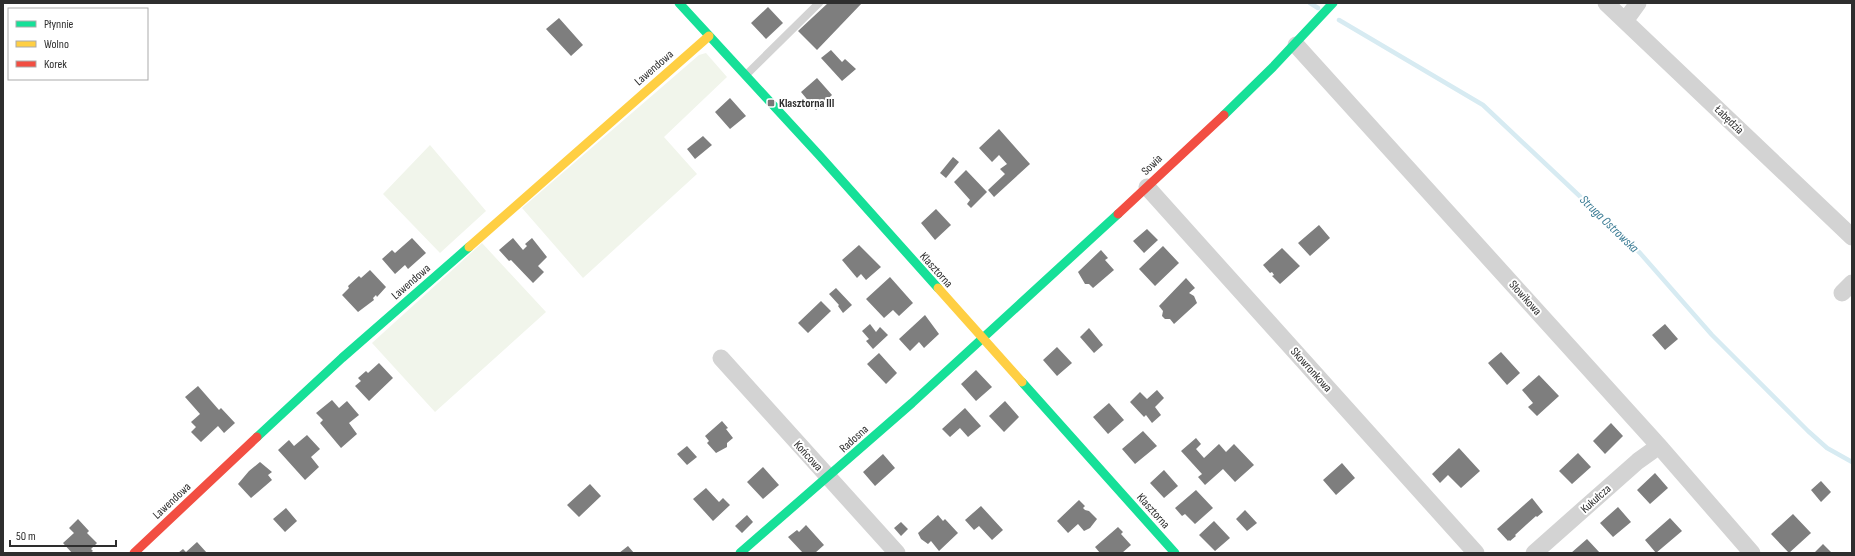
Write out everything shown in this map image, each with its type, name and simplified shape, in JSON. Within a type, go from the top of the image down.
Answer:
[{"type":"street","name":"Klasztorna","points":[[679,3],[819,156],[982,340],[1175,553]]},
{"type":"street","name":"Sowia","points":[[982,340],[1147,187],[1296,45],[1333,3]]},
{"type":"street","name":"Łabędzia","points":[[1606,3],[1852,237]]},
{"type":"street","points":[[1625,21],[1638,3]]},
{"type":"street","name":"Lawendowa","points":[[134,553],[342,358],[709,36]]},
{"type":"street","name":"Słowikowa","points":[[1296,45],[1659,446],[1752,553]]},
{"type":"street","name":"Skowronkowa","points":[[1147,187],[1476,553]]},
{"type":"street","name":"Radosna","points":[[740,553],[829,479],[982,340]]},
{"type":"street","name":"Końcowa","points":[[721,358],[897,553]]},
{"type":"street","name":"Kukułcza","points":[[1534,553],[1638,461],[1659,446]]},
{"type":"lane","points":[[745,75],[819,3]]},
{"type":"shaded area","points":[[706,53],[727,77],[664,137],[697,174],[583,278],[522,208],[699,55]]},
{"type":"shaded area","points":[[430,145],[486,211],[440,253],[383,194]]},
{"type":"shaded area","points":[[482,243],[546,312],[435,412],[372,343]]},
{"type":"building","points":[[828,3],[862,3],[817,50],[798,31]]},
{"type":"building","points":[[768,7],[783,23],[766,39],[751,23]]},
{"type":"building","points":[[559,18],[583,45],[571,56],[546,29]]},
{"type":"building","points":[[831,50],[842,62],[845,59],[856,69],[842,81],[821,58]]},
{"type":"building","points":[[817,78],[832,95],[816,110],[801,92]]},
{"type":"building","points":[[730,98],[746,116],[730,129],[715,112]]},
{"type":"building","points":[[999,129],[1030,164],[994,197],[988,190],[1005,174],[1000,169],[1007,164],[999,155],[992,162],[979,148]]},
{"type":"building","points":[[703,136],[712,145],[695,159],[687,149]]},
{"type":"building","points":[[953,157],[959,162],[946,178],[940,173]]},
{"type":"building","points":[[966,170],[987,192],[971,208],[967,204],[970,200],[954,182]]},
{"type":"building","points":[[936,209],[951,225],[935,240],[921,223]]},
{"type":"building","points":[[1319,225],[1330,238],[1310,256],[1298,243]]},
{"type":"building","points":[[1147,229],[1158,240],[1144,253],[1133,241]]},
{"type":"building","points":[[412,238],[426,253],[408,269],[405,265],[395,274],[382,259],[392,250],[395,253]]},
{"type":"building","points":[[513,238],[523,250],[527,246],[525,244],[532,238],[547,257],[538,266],[544,272],[533,283],[499,250]]},
{"type":"building","points":[[859,245],[881,267],[866,280],[861,274],[857,278],[842,260]]},
{"type":"building","points":[[1163,246],[1179,263],[1155,286],[1139,269]]},
{"type":"building","points":[[1282,248],[1300,266],[1280,284],[1272,276],[1274,275],[1272,272],[1270,273],[1263,265]]},
{"type":"building","points":[[1101,250],[1108,258],[1105,260],[1114,270],[1093,288],[1089,284],[1085,284],[1078,272]]},
{"type":"building","points":[[370,270],[386,287],[377,297],[376,295],[373,298],[374,300],[358,312],[342,295],[349,288],[348,286],[359,276],[361,278]]},
{"type":"building","points":[[890,277],[913,303],[899,316],[893,310],[884,318],[866,299]]},
{"type":"building","points":[[1186,278],[1195,288],[1189,293],[1194,296],[1197,303],[1174,324],[1170,319],[1165,319],[1162,316],[1163,311],[1159,306]]},
{"type":"building","points":[[836,288],[852,305],[843,313],[838,306],[839,305],[829,294]]},
{"type":"building","points":[[821,301],[831,311],[808,333],[798,323]]},
{"type":"building","points":[[925,315],[939,334],[924,348],[919,342],[910,351],[899,339]]},
{"type":"building","points":[[870,324],[876,332],[880,327],[888,335],[873,349],[866,341],[869,339],[862,331]]},
{"type":"building","points":[[1665,324],[1678,339],[1665,350],[1652,335]]},
{"type":"building","points":[[1089,328],[1103,345],[1094,353],[1080,337]]},
{"type":"building","points":[[1057,347],[1072,363],[1057,376],[1043,360]]},
{"type":"building","points":[[1501,352],[1520,373],[1507,385],[1488,363]]},
{"type":"building","points":[[879,353],[897,373],[886,384],[867,364]]},
{"type":"building","points":[[379,363],[393,378],[369,401],[355,386],[361,381],[358,378],[366,371],[368,373]]},
{"type":"building","points":[[976,370],[992,387],[976,401],[961,384]]},
{"type":"building","points":[[1539,375],[1559,396],[1537,416],[1528,407],[1533,403],[1522,390]]},
{"type":"building","points":[[198,386],[219,410],[221,408],[235,423],[224,433],[218,426],[201,442],[191,432],[196,427],[191,422],[200,414],[185,397]]},
{"type":"building","points":[[1157,390],[1164,398],[1155,407],[1161,415],[1152,423],[1146,415],[1144,417],[1130,402],[1140,392],[1147,399]]},
{"type":"building","points":[[332,400],[339,408],[347,401],[359,415],[349,423],[357,434],[341,448],[320,423],[323,420],[316,413]]},
{"type":"building","points":[[1005,401],[1019,417],[1004,432],[989,416]]},
{"type":"building","points":[[1109,403],[1124,420],[1108,434],[1093,417]]},
{"type":"building","points":[[965,408],[981,426],[968,437],[960,428],[950,437],[942,429]]},
{"type":"building","points":[[722,421],[728,428],[726,429],[733,438],[727,443],[727,447],[716,453],[707,443],[709,441],[705,436]]},
{"type":"building","points":[[1611,423],[1623,436],[1605,454],[1593,441]]},
{"type":"building","points":[[1143,431],[1157,446],[1135,464],[1122,449]]},
{"type":"building","points":[[307,435],[320,449],[311,457],[319,467],[305,480],[278,450],[289,440],[294,446]]},
{"type":"building","points":[[1196,438],[1201,444],[1196,449],[1204,458],[1219,444],[1226,452],[1234,444],[1254,465],[1235,482],[1223,469],[1205,485],[1198,477],[1202,474],[1181,451]]},
{"type":"building","points":[[687,446],[697,457],[687,465],[677,454]]},
{"type":"building","points":[[1459,448],[1480,471],[1461,488],[1448,475],[1440,483],[1432,474]]},
{"type":"building","points":[[1578,453],[1591,467],[1572,484],[1559,471]]},
{"type":"building","points":[[883,454],[895,468],[875,486],[863,472]]},
{"type":"building","points":[[260,462],[272,472],[268,475],[272,480],[251,498],[238,484],[249,471]]},
{"type":"building","points":[[1342,463],[1355,478],[1336,495],[1323,480]]},
{"type":"building","points":[[763,467],[779,485],[763,499],[747,482]]},
{"type":"building","points":[[1164,470],[1178,486],[1164,498],[1150,483]]},
{"type":"building","points":[[1655,473],[1668,488],[1650,504],[1637,490]]},
{"type":"building","points":[[1821,481],[1831,492],[1821,502],[1811,490]]},
{"type":"building","points":[[590,484],[601,496],[579,517],[567,505]]},
{"type":"building","points":[[706,488],[719,502],[723,498],[730,505],[713,521],[693,499]]},
{"type":"building","points":[[1196,490],[1213,508],[1195,524],[1185,514],[1182,516],[1175,508]]},
{"type":"building","points":[[1532,498],[1543,512],[1537,517],[1536,516],[1515,535],[1516,536],[1508,541],[1497,529]]},
{"type":"building","points":[[1079,500],[1085,506],[1083,508],[1089,511],[1097,519],[1090,528],[1084,531],[1078,524],[1068,533],[1057,521]]},
{"type":"building","points":[[981,506],[1003,530],[992,540],[979,526],[974,530],[965,520]]},
{"type":"building","points":[[1618,507],[1631,522],[1613,537],[1600,523]]},
{"type":"building","points":[[286,508],[297,521],[285,532],[273,519]]},
{"type":"building","points":[[1245,510],[1257,523],[1247,531],[1236,519]]},
{"type":"building","points":[[1793,514],[1811,533],[1789,553],[1771,534]]},
{"type":"building","points":[[747,515],[753,522],[742,533],[735,526]]},
{"type":"building","points":[[938,515],[943,521],[945,519],[958,533],[939,551],[931,541],[928,544],[921,539],[918,533]]},
{"type":"building","points":[[1670,518],[1682,531],[1656,553],[1645,540]]},
{"type":"building","points":[[78,519],[89,531],[87,533],[97,543],[91,549],[93,551],[90,553],[72,553],[63,543],[74,533],[69,528]]},
{"type":"building","points":[[1214,521],[1230,538],[1215,551],[1199,535]]},
{"type":"building","points":[[901,522],[908,529],[901,536],[894,528]]},
{"type":"building","points":[[806,525],[824,545],[815,553],[803,553],[788,537],[797,530],[799,532]]},
{"type":"building","points":[[1118,527],[1123,532],[1121,534],[1131,545],[1122,553],[1100,553],[1095,547]]},
{"type":"building","points":[[1587,539],[1600,553],[1571,553]]},
{"type":"building","points":[[197,542],[207,553],[178,553],[183,549],[186,552]]},
{"type":"building","points":[[1823,544],[1832,553],[1814,553]]},
{"type":"building","points":[[628,546],[634,553],[619,553]]},
{"type":"waterway","name":"Struga Ostrowska","points":[[1310,3],[1318,8]]},
{"type":"waterway","name":"Struga Ostrowska","points":[[1339,20],[1483,105],[1640,253],[1712,335],[1808,431],[1827,448],[1852,462]]},
{"type":"traffic: fast","points":[[679,3],[819,155],[938,288]]},
{"type":"traffic: fast","points":[[1224,115],[1273,67],[1333,3]]},
{"type":"traffic: fast","points":[[740,553],[912,403],[1118,214]]},
{"type":"traffic: fast","points":[[257,437],[342,358],[469,247]]},
{"type":"traffic: fast","points":[[1022,382],[1175,553]]},
{"type":"traffic: slow","points":[[469,247],[709,36]]},
{"type":"traffic: slow","points":[[938,288],[1022,382]]},
{"type":"traffic: jam","points":[[1118,214],[1224,115]]},
{"type":"traffic: jam","points":[[134,553],[257,437]]},
{"type":"place","name":"Klasztorna III","points":[[771,103]]}]
